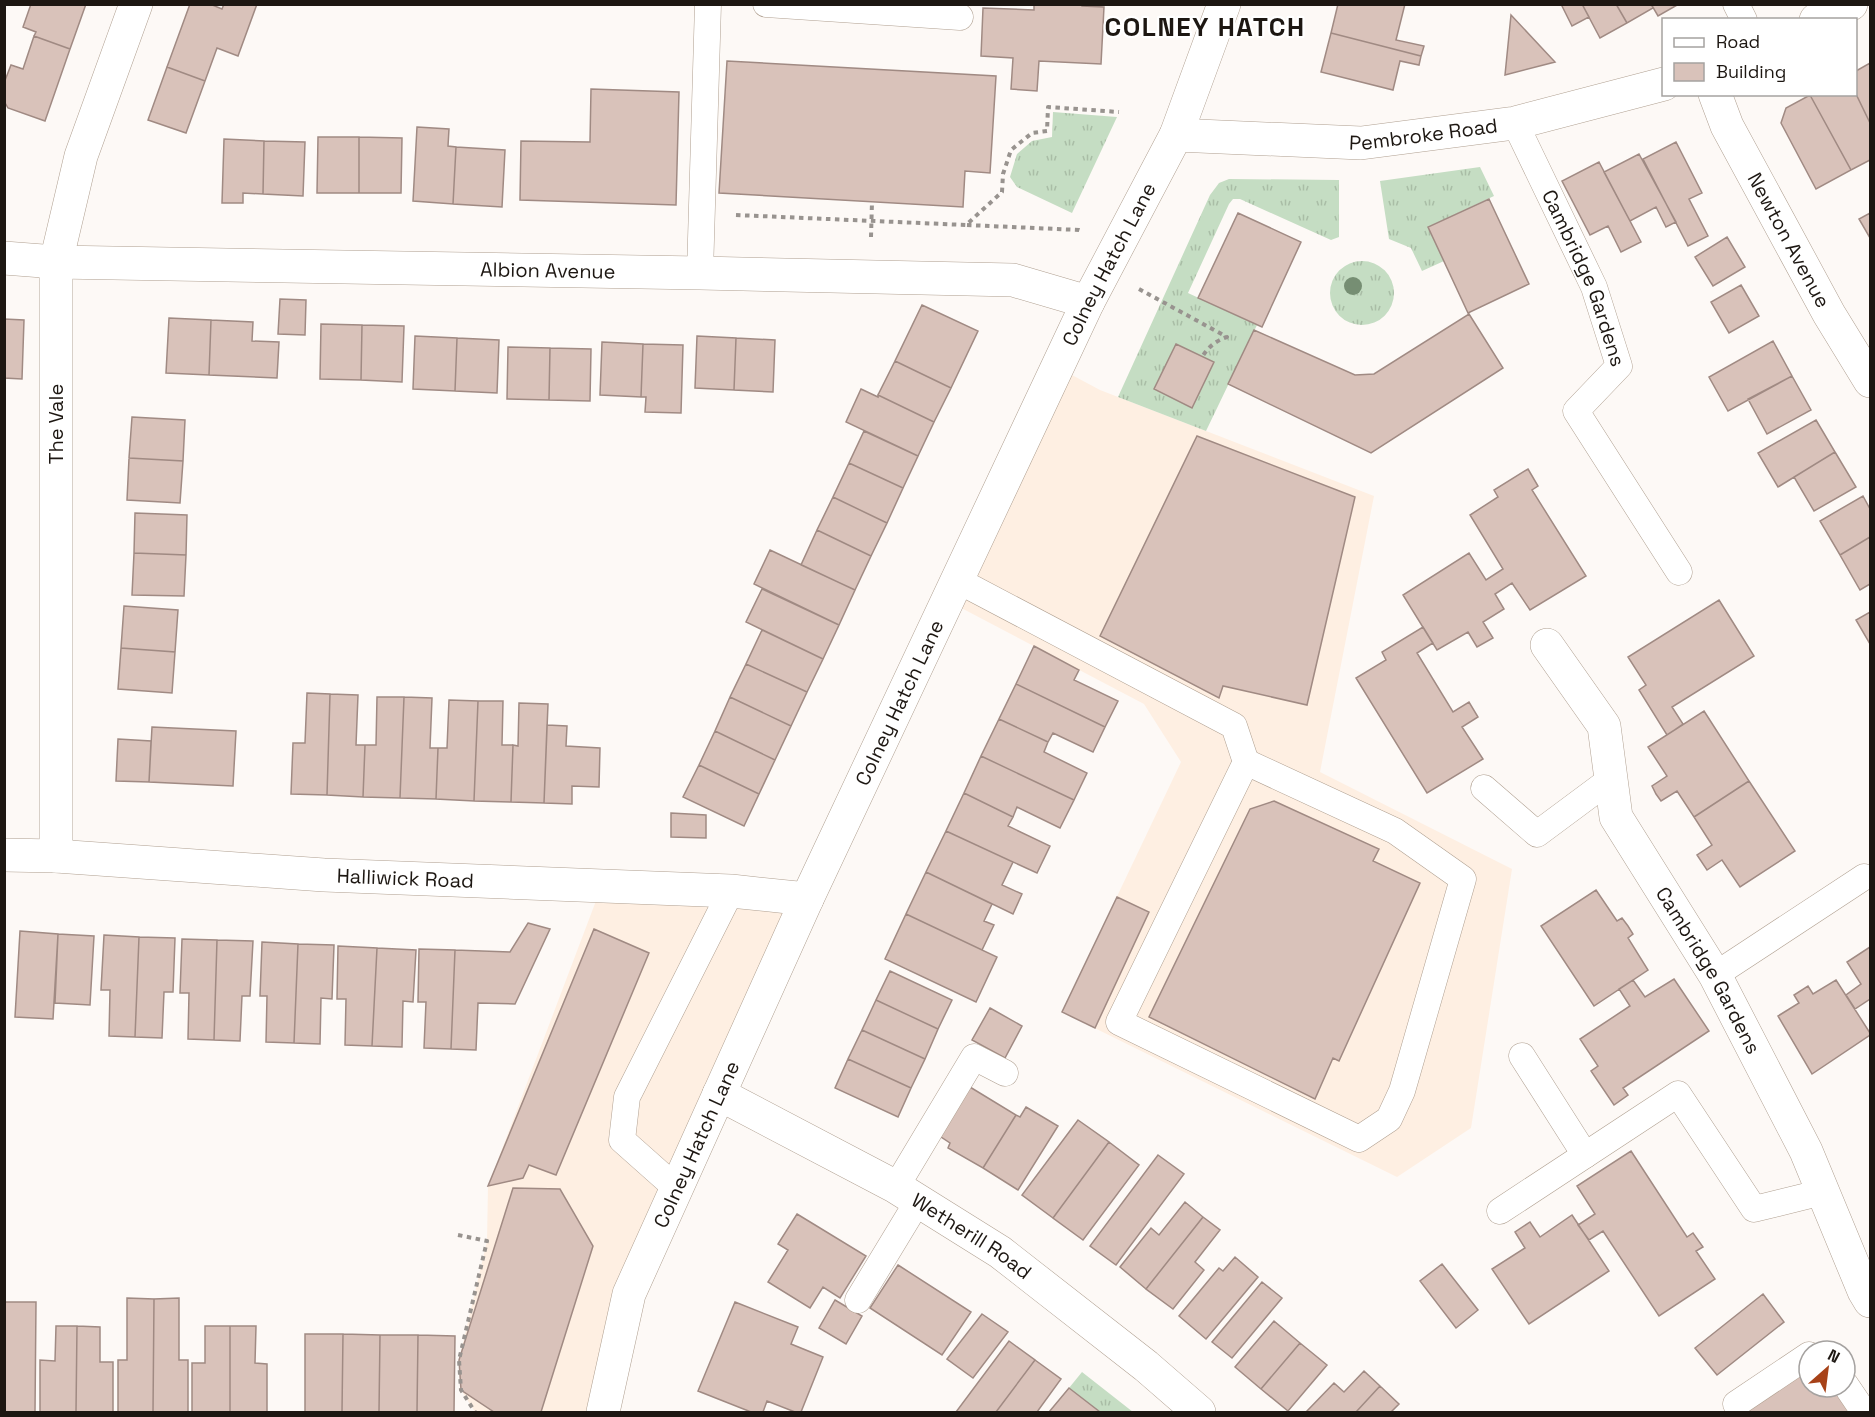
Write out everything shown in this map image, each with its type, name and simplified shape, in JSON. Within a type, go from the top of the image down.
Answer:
[{"type":"street","name":"The Vale","points":[[56,856],[56,262],[81,156],[136,4]]},
{"type":"street","name":"Colney Hatch Lane","points":[[603,1413],[629,1294],[807,899],[1088,302],[1176,135],[1224,4]]},
{"type":"street","points":[[1820,18],[1851,4]]},
{"type":"street","name":"Pembroke Road","points":[[1176,135],[1361,143],[1515,123],[1662,85]]},
{"type":"street","name":"Newton Avenue","points":[[1716,96],[1727,126],[1828,314],[1870,381]]},
{"type":"street","name":"Albion Avenue","points":[[4,258],[56,262],[1013,280],[1088,302]]},
{"type":"street","name":"Cambridge Gardens","points":[[1547,645],[1604,726],[1616,817],[1715,975],[1806,1151],[1870,1301]]},
{"type":"street","name":"Halliwick Road","points":[[4,855],[56,856],[324,874],[731,891],[807,899]]},
{"type":"street","name":"Wetherill Road","points":[[719,1094],[907,1194],[1000,1252],[1146,1366],[1199,1413]]},
{"type":"lane","points":[[700,273],[708,4]]},
{"type":"lane","points":[[766,4],[960,17]]},
{"type":"lane","points":[[1736,4],[1743,18]]},
{"type":"lane","name":"Cambridge Gardens","points":[[1515,123],[1594,287],[1619,366],[1576,411],[1679,572]]},
{"type":"lane","points":[[957,580],[1234,726],[1246,762],[1119,1022],[1359,1139],[1389,1119],[1402,1091],[1463,879],[1395,831],[1246,762]]},
{"type":"lane","points":[[1484,788],[1537,834],[1611,779]]},
{"type":"lane","points":[[1715,975],[1864,878]]},
{"type":"lane","points":[[676,1188],[622,1140],[627,1097],[731,891]]},
{"type":"lane","points":[[1522,1056],[1585,1155]]},
{"type":"lane","points":[[858,1299],[974,1057],[1005,1073]]},
{"type":"lane","points":[[1500,1211],[1678,1094],[1755,1209],[1823,1192]]},
{"type":"lane","points":[[1736,1404],[1797,1363]]},
{"type":"lane","points":[[1855,1399],[1864,1413]]},
{"type":"path","points":[[966,225],[1002,192],[1003,174],[1011,150],[1032,134],[1047,131],[1048,107],[1119,112]]},
{"type":"path","points":[[702,214],[1078,230],[1116,249]]},
{"type":"path","points":[[1161,302],[1227,337],[1217,341],[1207,349],[1202,357]]},
{"type":"path","points":[[458,1235],[487,1241],[459,1360],[461,1390],[475,1413]]},
{"type":"shaded area","points":[[1057,367],[1100,390],[1374,496],[1320,772],[1512,869],[1471,1128],[1397,1177],[1062,1012],[1181,762],[1144,704],[948,601]]},
{"type":"shaded area","points":[[602,885],[807,899],[676,1188],[603,1412],[475,1412],[461,1390],[459,1360],[487,1241],[488,1186]]},
{"type":"green space","points":[[1053,112],[1117,117],[1072,213],[1017,187],[1010,177],[1017,154],[1032,141],[1052,137]]},
{"type":"green space","points":[[1480,167],[1494,196],[1428,227],[1444,261],[1422,271],[1411,248],[1389,239],[1380,181]]},
{"type":"green space","points":[[1229,179],[1339,180],[1339,237],[1331,240],[1240,199],[1233,199],[1229,204],[1188,293],[1257,325],[1206,431],[1118,397],[1210,195],[1219,183]]},
{"type":"green space","points":[[1362,261],[1380,266],[1385,270],[1389,275],[1394,293],[1389,311],[1385,316],[1380,320],[1362,325],[1344,320],[1339,316],[1335,311],[1330,293],[1335,275],[1339,270],[1344,266]]},
{"type":"green space","points":[[1082,1372],[1133,1412],[1100,1412],[1069,1388]]},
{"type":"building","points":[[31,4],[86,4],[70,49],[34,36],[36,32],[23,27]]},
{"type":"building","points":[[190,4],[210,4],[222,9],[224,4],[257,4],[238,56],[217,48],[205,81],[167,67]]},
{"type":"building","points":[[1034,4],[1082,4],[1082,6],[1104,7],[1101,64],[1039,61],[1037,91],[1011,89],[1013,58],[981,56],[983,8],[1034,10]]},
{"type":"building","points":[[1338,4],[1405,4],[1396,40],[1424,46],[1421,56],[1331,33]]},
{"type":"building","points":[[1561,4],[1582,4],[1589,17],[1572,26]]},
{"type":"building","points":[[1582,4],[1616,4],[1627,23],[1600,38]]},
{"type":"building","points":[[1616,4],[1651,4],[1653,8],[1627,23]]},
{"type":"building","points":[[1651,4],[1679,4],[1658,16]]},
{"type":"building","points":[[1511,15],[1555,62],[1505,75]]},
{"type":"building","points":[[1331,33],[1421,56],[1419,65],[1400,61],[1393,90],[1321,72]]},
{"type":"building","points":[[34,36],[70,49],[45,121],[8,108],[4,101],[4,83],[11,65],[23,69]]},
{"type":"building","points":[[727,61],[996,76],[990,173],[965,171],[963,207],[719,193]]},
{"type":"building","points":[[1870,63],[1870,123],[1857,96],[1857,70]]},
{"type":"building","points":[[167,67],[205,81],[186,133],[148,120]]},
{"type":"building","points":[[591,89],[679,92],[676,205],[520,200],[521,141],[590,142]]},
{"type":"building","points":[[1811,96],[1857,96],[1870,123],[1870,160],[1851,170]]},
{"type":"building","points":[[1811,96],[1851,170],[1816,189],[1781,123],[1786,108]]},
{"type":"building","points":[[417,127],[449,129],[448,146],[456,147],[453,204],[413,201]]},
{"type":"building","points":[[318,137],[359,137],[359,193],[317,193]]},
{"type":"building","points":[[359,137],[402,138],[401,193],[359,193]]},
{"type":"building","points":[[224,139],[264,141],[263,194],[243,193],[243,203],[222,203]]},
{"type":"building","points":[[264,141],[305,142],[303,196],[263,194]]},
{"type":"building","points":[[1676,142],[1702,193],[1689,199],[1708,236],[1688,246],[1643,159]]},
{"type":"building","points":[[456,147],[505,150],[502,207],[453,204]]},
{"type":"building","points":[[1639,154],[1676,222],[1666,227],[1656,207],[1630,221],[1604,172]]},
{"type":"building","points":[[1599,162],[1641,242],[1621,252],[1608,226],[1590,235],[1562,181]]},
{"type":"building","points":[[1489,199],[1529,284],[1468,313],[1428,227]]},
{"type":"building","points":[[1238,213],[1301,242],[1262,327],[1198,298]]},
{"type":"building","points":[[1870,213],[1870,238],[1859,219]]},
{"type":"building","points":[[1727,237],[1745,267],[1713,286],[1695,257]]},
{"type":"building","points":[[1741,285],[1759,316],[1729,333],[1711,302]]},
{"type":"building","points":[[280,299],[306,300],[305,335],[278,334]]},
{"type":"building","points":[[922,305],[978,331],[951,388],[895,361]]},
{"type":"building","points":[[1469,314],[1503,368],[1371,453],[1228,384],[1254,330],[1355,375],[1374,374]]},
{"type":"building","points":[[169,318],[211,320],[209,375],[166,373]]},
{"type":"building","points":[[4,319],[24,320],[22,379],[4,378]]},
{"type":"building","points":[[211,320],[253,322],[252,341],[279,342],[277,378],[209,375]]},
{"type":"building","points":[[321,324],[362,325],[361,380],[320,379]]},
{"type":"building","points":[[362,325],[404,326],[402,382],[361,380]]},
{"type":"building","points":[[415,336],[457,338],[455,391],[413,389]]},
{"type":"building","points":[[697,336],[736,338],[734,390],[695,388]]},
{"type":"building","points":[[457,338],[499,340],[497,393],[455,391]]},
{"type":"building","points":[[736,338],[775,340],[773,392],[734,390]]},
{"type":"building","points":[[1773,341],[1792,376],[1728,411],[1709,377]]},
{"type":"building","points":[[602,342],[643,344],[641,397],[600,395]]},
{"type":"building","points":[[643,344],[683,345],[681,413],[645,412],[646,397],[641,397]]},
{"type":"building","points":[[1176,344],[1214,362],[1192,408],[1154,389]]},
{"type":"building","points":[[508,347],[550,348],[549,400],[507,399]]},
{"type":"building","points":[[550,348],[591,349],[590,401],[549,400]]},
{"type":"building","points":[[895,361],[951,388],[934,422],[878,395]]},
{"type":"building","points":[[1792,376],[1811,410],[1767,434],[1748,399]]},
{"type":"building","points":[[861,389],[934,422],[918,456],[846,422]]},
{"type":"building","points":[[132,417],[185,420],[183,461],[129,458]]},
{"type":"building","points":[[1816,420],[1835,452],[1778,487],[1758,453]]},
{"type":"building","points":[[864,431],[918,456],[903,488],[849,463]]},
{"type":"building","points":[[1197,436],[1355,497],[1307,705],[1223,686],[1219,698],[1100,636]]},
{"type":"building","points":[[1835,452],[1856,487],[1814,511],[1794,477]]},
{"type":"building","points":[[129,458],[183,461],[180,503],[127,500]]},
{"type":"building","points":[[849,463],[903,488],[887,523],[833,497]]},
{"type":"building","points":[[1528,469],[1538,486],[1532,490],[1586,576],[1530,610],[1512,583],[1495,594],[1504,609],[1483,622],[1493,638],[1477,647],[1468,632],[1437,650],[1403,595],[1469,553],[1486,580],[1503,569],[1470,515],[1498,497],[1494,490]]},
{"type":"building","points":[[1863,496],[1870,509],[1870,537],[1840,555],[1820,521]]},
{"type":"building","points":[[833,497],[887,523],[871,556],[817,530]]},
{"type":"building","points":[[135,513],[187,515],[186,555],[134,553]]},
{"type":"building","points":[[817,530],[871,556],[855,590],[801,565]]},
{"type":"building","points":[[1870,537],[1870,584],[1860,590],[1840,555]]},
{"type":"building","points":[[770,550],[855,590],[839,625],[754,584]]},
{"type":"building","points":[[134,553],[186,555],[184,596],[132,595]]},
{"type":"building","points":[[762,589],[839,625],[823,659],[746,622]]},
{"type":"building","points":[[1719,600],[1754,656],[1672,707],[1683,724],[1667,735],[1639,690],[1646,685],[1628,657]]},
{"type":"building","points":[[124,606],[178,610],[175,652],[121,648]]},
{"type":"building","points":[[1870,612],[1870,644],[1856,620]]},
{"type":"building","points":[[1423,627],[1433,643],[1417,653],[1453,712],[1469,702],[1478,717],[1462,727],[1483,759],[1427,793],[1356,678],[1386,660],[1382,652]]},
{"type":"building","points":[[762,630],[823,659],[807,692],[746,664]]},
{"type":"building","points":[[1034,646],[1079,670],[1074,680],[1118,701],[1105,727],[1016,684]]},
{"type":"building","points":[[121,648],[175,652],[172,693],[118,689]]},
{"type":"building","points":[[746,664],[807,692],[791,726],[730,697]]},
{"type":"building","points":[[1016,684],[1105,727],[1093,752],[1053,733],[1048,742],[999,719]]},
{"type":"building","points":[[307,693],[330,694],[327,795],[291,794],[293,743],[305,743]]},
{"type":"building","points":[[330,694],[358,695],[356,745],[365,745],[363,797],[327,795]]},
{"type":"building","points":[[377,697],[404,697],[400,798],[363,797],[365,745],[376,745]]},
{"type":"building","points":[[404,697],[432,698],[430,748],[438,748],[436,799],[400,798]]},
{"type":"building","points":[[730,697],[791,726],[775,760],[715,731]]},
{"type":"building","points":[[449,700],[478,701],[474,801],[436,799],[438,748],[447,748]]},
{"type":"building","points":[[478,701],[503,701],[502,745],[513,745],[511,802],[474,801]]},
{"type":"building","points":[[519,703],[548,704],[544,803],[511,802],[513,745],[518,746]]},
{"type":"building","points":[[1704,711],[1749,781],[1694,817],[1677,791],[1661,801],[1656,794],[1652,786],[1667,776],[1648,747]]},
{"type":"building","points":[[999,719],[1048,742],[1044,752],[1087,773],[1074,800],[981,756]]},
{"type":"building","points":[[547,725],[567,726],[566,746],[600,748],[599,787],[572,786],[572,804],[544,803]]},
{"type":"building","points":[[152,727],[236,731],[233,786],[149,782]]},
{"type":"building","points":[[715,731],[775,760],[759,794],[699,765]]},
{"type":"building","points":[[118,739],[151,741],[149,782],[116,781]]},
{"type":"building","points":[[981,756],[1074,800],[1060,828],[1017,807],[1013,817],[964,793]]},
{"type":"building","points":[[699,765],[759,794],[744,826],[683,797]]},
{"type":"building","points":[[1749,781],[1795,851],[1740,887],[1722,860],[1707,870],[1697,855],[1712,845],[1694,817]]},
{"type":"building","points":[[964,793],[1013,817],[1008,826],[1050,846],[1037,873],[946,831]]},
{"type":"building","points":[[1274,801],[1379,849],[1373,861],[1420,883],[1339,1061],[1333,1058],[1315,1099],[1149,1017],[1250,809]]},
{"type":"building","points":[[671,813],[706,815],[706,838],[671,837]]},
{"type":"building","points":[[946,831],[1013,862],[1002,885],[1022,894],[1013,914],[926,872]]},
{"type":"building","points":[[926,872],[992,904],[984,921],[994,925],[982,950],[906,914]]},
{"type":"building","points":[[1596,890],[1617,921],[1622,918],[1628,926],[1633,934],[1628,938],[1648,970],[1594,1006],[1541,926]]},
{"type":"building","points":[[1117,897],[1149,912],[1095,1028],[1062,1012]]},
{"type":"building","points":[[906,914],[997,957],[976,1002],[885,959]]},
{"type":"building","points":[[528,923],[550,929],[515,1004],[478,1003],[476,1050],[451,1049],[455,950],[510,952]]},
{"type":"building","points":[[594,929],[649,953],[556,1175],[529,1165],[523,1178],[488,1186]]},
{"type":"building","points":[[20,931],[58,934],[53,1019],[15,1017]]},
{"type":"building","points":[[58,934],[94,936],[90,1005],[55,1003]]},
{"type":"building","points":[[104,935],[139,937],[135,1037],[109,1036],[110,990],[101,990]]},
{"type":"building","points":[[139,937],[175,938],[173,992],[164,992],[162,1038],[135,1037]]},
{"type":"building","points":[[182,939],[217,940],[214,1040],[188,1039],[189,993],[180,993]]},
{"type":"building","points":[[217,940],[253,941],[250,996],[242,996],[240,1041],[214,1040]]},
{"type":"building","points":[[262,942],[298,944],[294,1043],[266,1042],[267,996],[260,996]]},
{"type":"building","points":[[298,944],[334,945],[332,999],[321,998],[320,1044],[294,1043]]},
{"type":"building","points":[[338,946],[377,948],[372,1046],[345,1045],[346,999],[337,999]]},
{"type":"building","points":[[1870,947],[1870,999],[1855,1009],[1846,995],[1861,984],[1847,962]]},
{"type":"building","points":[[377,948],[416,950],[413,1002],[403,1001],[402,1047],[372,1046]]},
{"type":"building","points":[[419,949],[455,950],[451,1049],[424,1048],[426,1002],[418,1002]]},
{"type":"building","points":[[890,971],[952,1000],[938,1029],[876,1000]]},
{"type":"building","points":[[1674,979],[1709,1031],[1623,1088],[1628,1095],[1614,1105],[1591,1071],[1598,1066],[1580,1039],[1630,1006],[1619,989],[1633,980],[1645,997]]},
{"type":"building","points":[[1836,980],[1870,1035],[1812,1074],[1778,1016],[1799,1003],[1794,995],[1808,986],[1813,994]]},
{"type":"building","points":[[876,1000],[938,1029],[925,1059],[862,1030]]},
{"type":"building","points":[[990,1008],[1022,1026],[1005,1058],[972,1040]]},
{"type":"building","points":[[862,1030],[925,1059],[911,1088],[848,1059]]},
{"type":"building","points":[[848,1059],[911,1088],[898,1117],[835,1088]]},
{"type":"building","points":[[965,1084],[1016,1115],[983,1168],[948,1148],[950,1143],[935,1133]]},
{"type":"building","points":[[1026,1107],[1058,1126],[1018,1190],[983,1168],[1016,1115],[1020,1117]]},
{"type":"building","points":[[1078,1120],[1109,1142],[1053,1218],[1022,1195]]},
{"type":"building","points":[[1109,1142],[1139,1165],[1083,1240],[1053,1218]]},
{"type":"building","points":[[1631,1151],[1687,1237],[1693,1233],[1703,1247],[1696,1251],[1715,1279],[1659,1316],[1603,1231],[1589,1240],[1578,1225],[1595,1214],[1577,1186]]},
{"type":"building","points":[[1158,1155],[1184,1174],[1116,1265],[1090,1246]]},
{"type":"building","points":[[513,1188],[560,1189],[593,1246],[541,1412],[494,1412],[461,1390],[459,1360]]},
{"type":"building","points":[[1185,1202],[1203,1217],[1146,1289],[1120,1267],[1151,1228],[1159,1235]]},
{"type":"building","points":[[797,1214],[866,1256],[840,1298],[823,1287],[810,1308],[768,1282],[788,1250],[778,1244]]},
{"type":"building","points":[[1572,1215],[1609,1271],[1529,1324],[1492,1269],[1525,1248],[1515,1232],[1530,1222],[1540,1237]]},
{"type":"building","points":[[1203,1217],[1220,1230],[1195,1262],[1204,1270],[1173,1309],[1146,1289]]},
{"type":"building","points":[[1235,1257],[1258,1277],[1206,1339],[1179,1316],[1219,1268],[1223,1271]]},
{"type":"building","points":[[1442,1264],[1478,1310],[1456,1328],[1420,1281]]},
{"type":"building","points":[[898,1265],[971,1312],[942,1355],[870,1308]]},
{"type":"building","points":[[1262,1282],[1282,1298],[1232,1358],[1212,1342]]},
{"type":"building","points":[[1763,1294],[1784,1322],[1717,1375],[1695,1348]]},
{"type":"building","points":[[127,1298],[154,1299],[153,1412],[118,1412],[118,1360],[127,1360]]},
{"type":"building","points":[[179,1298],[179,1360],[188,1360],[188,1412],[153,1412],[154,1299]]},
{"type":"building","points":[[835,1300],[862,1316],[846,1344],[819,1328]]},
{"type":"building","points":[[4,1302],[36,1302],[35,1412],[4,1412]]},
{"type":"building","points":[[735,1302],[798,1327],[791,1344],[823,1357],[801,1412],[795,1412],[767,1401],[763,1412],[751,1412],[698,1391]]},
{"type":"building","points":[[982,1314],[1008,1332],[973,1378],[947,1359]]},
{"type":"building","points":[[1274,1321],[1300,1343],[1261,1389],[1235,1367]]},
{"type":"building","points":[[56,1326],[77,1326],[76,1412],[40,1412],[40,1360],[55,1361]]},
{"type":"building","points":[[77,1326],[100,1327],[100,1362],[113,1362],[113,1412],[76,1412]]},
{"type":"building","points":[[205,1326],[230,1326],[230,1412],[192,1412],[192,1363],[205,1363]]},
{"type":"building","points":[[230,1326],[256,1326],[255,1363],[267,1364],[267,1412],[230,1412]]},
{"type":"building","points":[[305,1334],[343,1334],[342,1412],[305,1412]]},
{"type":"building","points":[[343,1334],[380,1335],[379,1412],[342,1412]]},
{"type":"building","points":[[380,1335],[418,1335],[417,1412],[379,1412]]},
{"type":"building","points":[[418,1335],[455,1336],[454,1412],[417,1412]]},
{"type":"building","points":[[1009,1341],[1035,1360],[996,1412],[956,1412]]},
{"type":"building","points":[[1300,1343],[1327,1365],[1288,1411],[1261,1389]]},
{"type":"building","points":[[1035,1360],[1061,1379],[1037,1412],[996,1412]]},
{"type":"building","points":[[1364,1371],[1380,1386],[1356,1412],[1306,1412],[1334,1383],[1344,1392]]},
{"type":"building","points":[[1797,1376],[1797,1399],[1845,1399],[1850,1412],[1743,1412]]},
{"type":"building","points":[[1380,1386],[1399,1404],[1391,1412],[1356,1412]]},
{"type":"building","points":[[1069,1388],[1100,1412],[1049,1412]]},
{"type":"district","name":"COLNEY HATCH","points":[[1205,27]]}]
